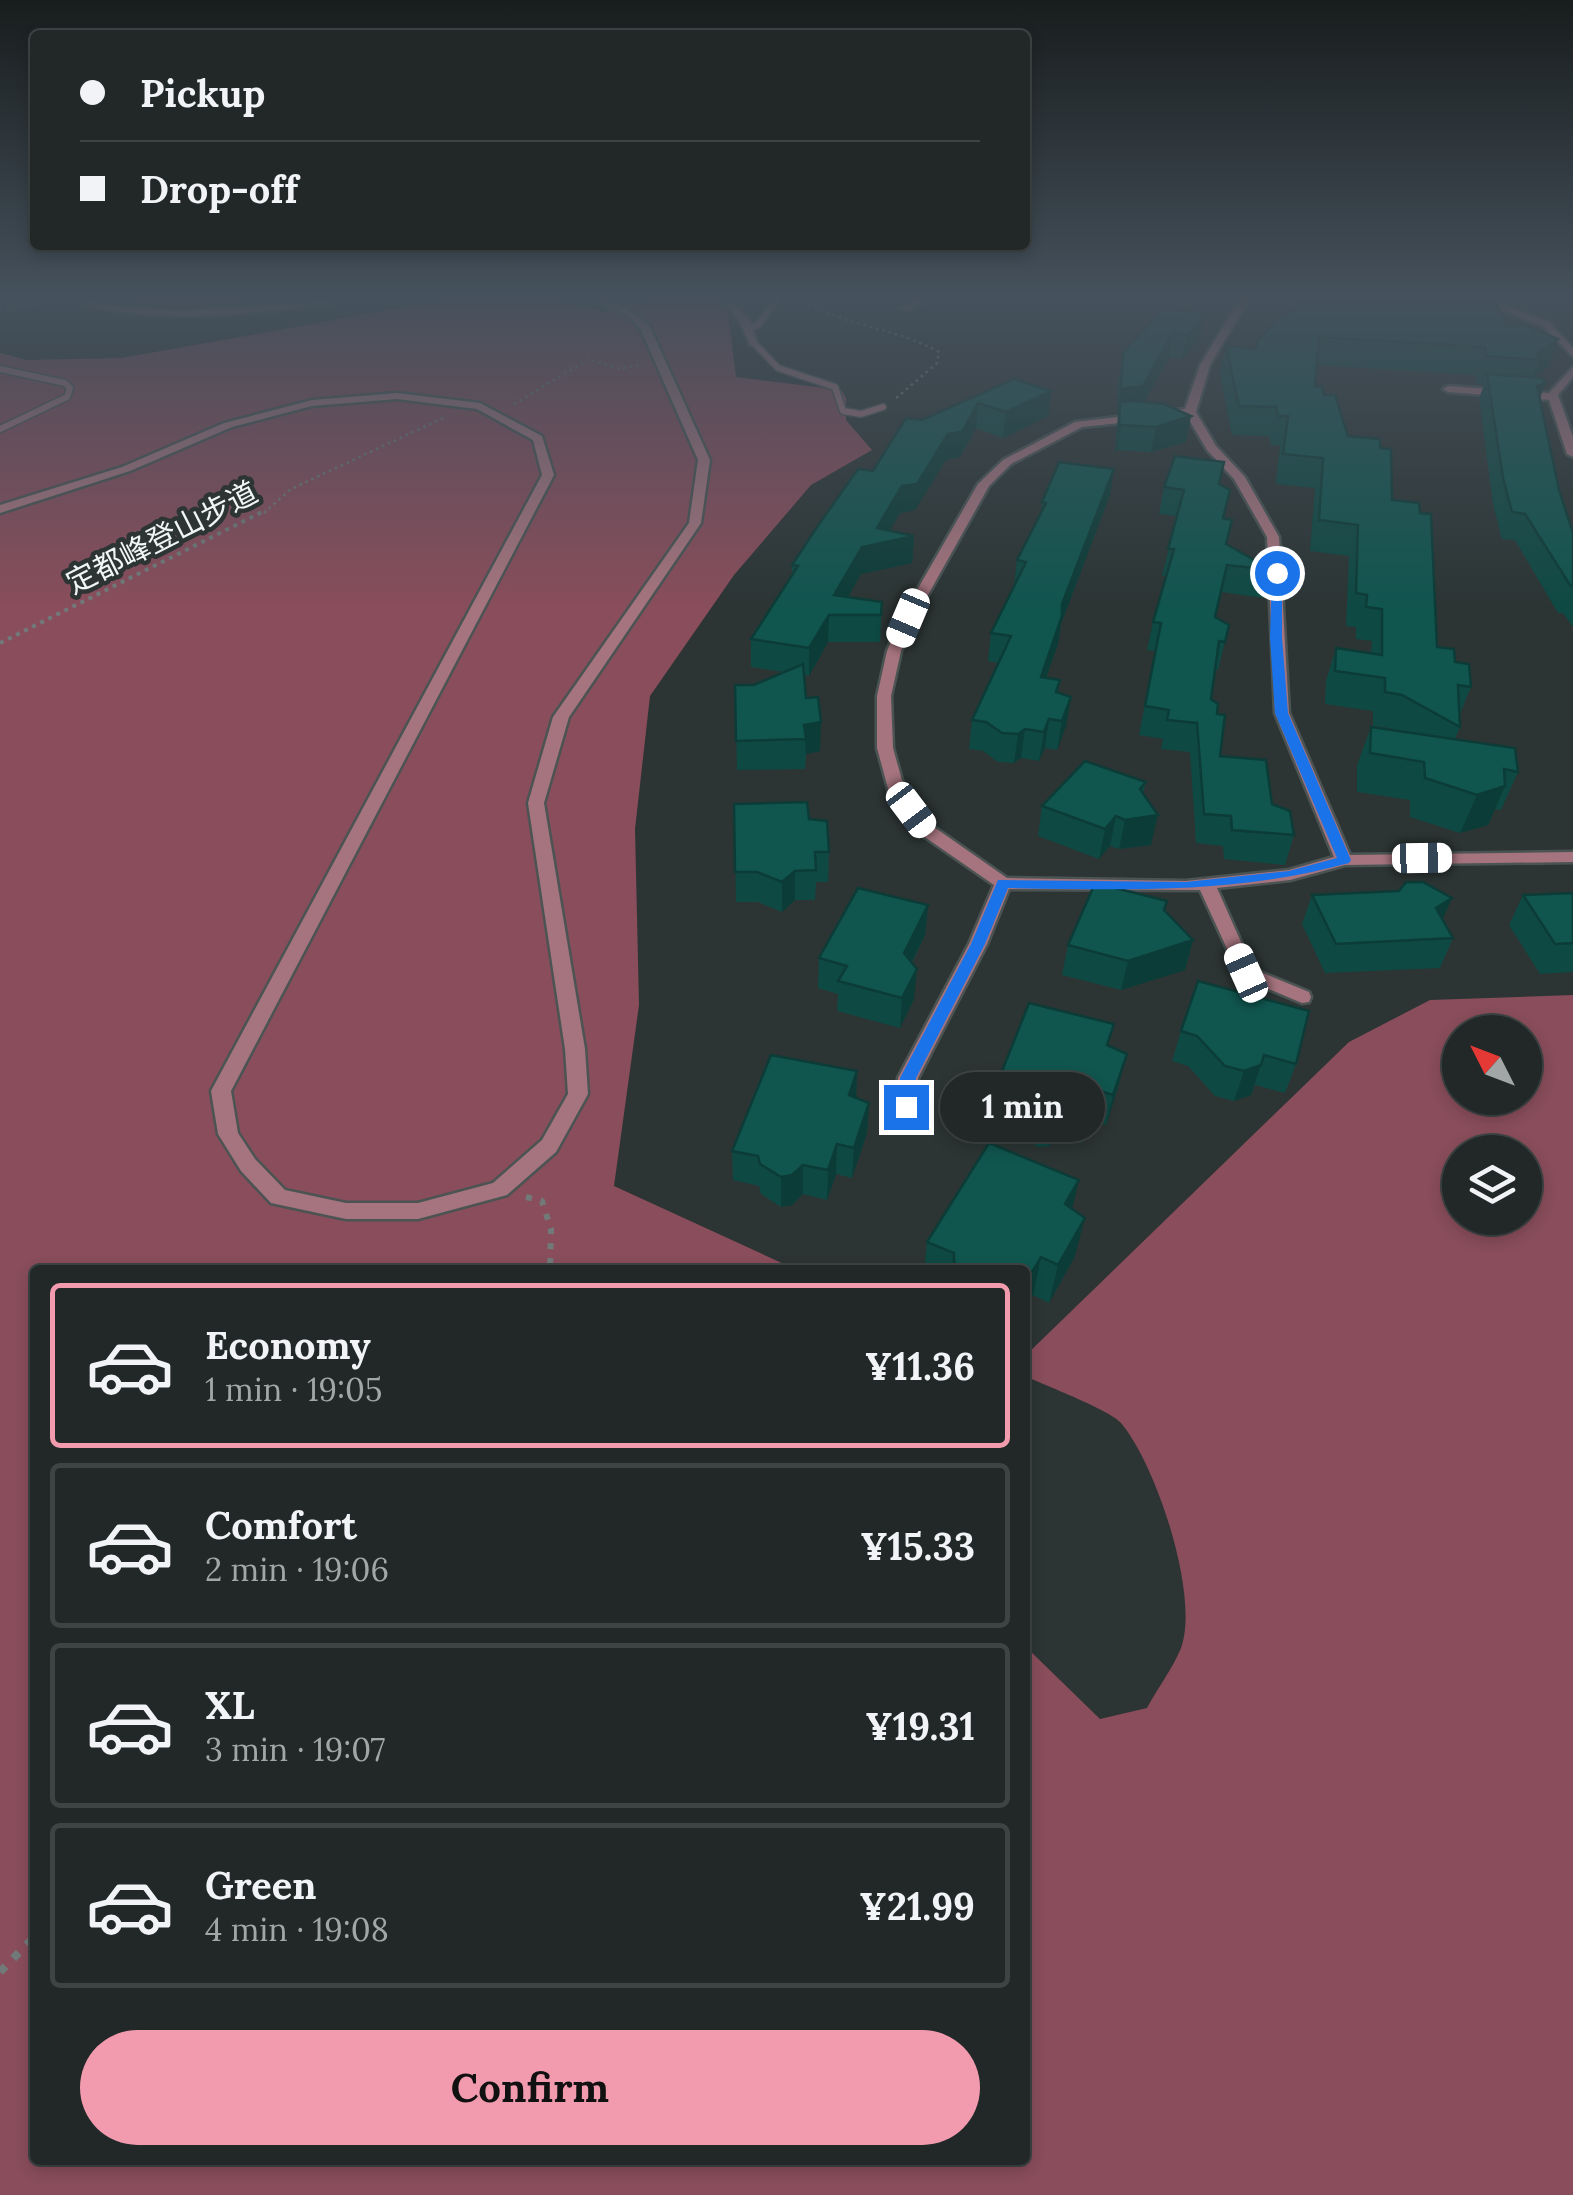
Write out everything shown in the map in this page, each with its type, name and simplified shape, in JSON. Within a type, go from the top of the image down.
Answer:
[{"type":"street","points":[[0,509],[126,470],[228,424],[331,401]]},
{"type":"street","points":[[442,401],[480,406],[538,438],[548,476],[220,1091],[228,1134],[248,1165],[279,1197],[346,1211],[418,1211],[500,1189],[549,1146],[578,1094],[575,1049],[536,802],[561,716],[694,522],[704,460],[678,401]]},
{"type":"street","points":[[1193,401],[1190,412],[1211,448],[1239,477],[1272,537],[1282,713],[1344,860]]},
{"type":"street","points":[[1555,401],[1573,454]]},
{"type":"street","points":[[1190,412],[1079,424],[1007,462],[984,484],[908,618],[894,651],[884,696],[886,748],[897,792],[925,829],[1002,884],[1206,884],[1290,875],[1344,860],[1573,857]]},
{"type":"street","points":[[906,1107],[908,1078],[978,944],[1002,884]]},
{"type":"street","points":[[1206,884],[1246,973],[1302,997]]},
{"type":"lane","points":[[0,429],[58,401]]},
{"type":"lane","points":[[839,401],[842,411],[861,414],[883,408]]},
{"type":"path","points":[[495,414],[516,401]]},
{"type":"path","points":[[883,408],[891,401]]},
{"type":"path","name":"定都峰登山步道","points":[[0,643],[260,516],[291,488],[444,418],[457,418]]},
{"type":"path","points":[[500,1189],[542,1201],[552,1229],[550,1265]]},
{"type":"path","points":[[0,1972],[30,1941]]},
{"type":"shaded area","points":[[0,401],[846,401],[846,420],[872,450],[811,485],[734,575],[650,696],[635,829],[639,1005],[614,1186],[786,1265],[30,1265],[30,2165],[1030,2165],[1030,1651],[1100,1719],[1147,1708],[1181,1648],[1185,1597],[1171,1531],[1134,1442],[1114,1418],[1030,1378],[1030,1351],[1349,1042],[1430,1000],[1573,995],[1573,2195],[0,2195]]},
{"type":"building","points":[[964,401],[1029,401],[1006,412],[978,403],[962,432],[948,434],[917,484],[902,486],[877,528],[914,536],[862,547],[834,595],[882,602],[881,615],[829,615],[809,648],[751,639],[798,566],[792,565],[858,469],[873,471],[906,418],[922,420]]},
{"type":"building","points":[[1238,401],[1337,401],[1348,436],[1380,439],[1380,448],[1391,449],[1392,500],[1419,503],[1420,513],[1431,514],[1437,647],[1454,649],[1455,662],[1469,664],[1471,687],[1458,685],[1460,727],[1402,695],[1385,692],[1385,678],[1335,671],[1336,648],[1382,655],[1382,609],[1366,607],[1367,595],[1356,593],[1358,525],[1319,520],[1323,458],[1283,454],[1288,416],[1278,416],[1276,407],[1239,406]]},
{"type":"building","points":[[1491,401],[1540,401],[1559,490],[1573,533],[1573,586],[1525,514],[1512,512]]},
{"type":"building","points":[[1120,402],[1164,404],[1191,416],[1156,427],[1119,428]]},
{"type":"building","points":[[1175,456],[1224,462],[1219,484],[1230,490],[1223,518],[1232,520],[1226,544],[1272,570],[1227,565],[1215,617],[1229,625],[1225,642],[1219,641],[1211,699],[1218,704],[1217,714],[1225,715],[1220,756],[1266,760],[1272,804],[1290,811],[1294,835],[1232,830],[1231,816],[1204,814],[1197,723],[1167,720],[1169,710],[1145,706],[1161,623],[1153,622],[1174,549],[1168,549],[1184,490],[1164,487]]},
{"type":"building","points":[[1059,462],[1114,469],[1062,604],[1062,616],[1041,677],[1060,680],[1056,692],[1071,697],[1062,721],[1049,719],[1044,732],[1025,729],[1018,734],[1002,733],[986,722],[972,720],[1011,636],[991,633],[1026,562],[1017,560],[1046,503],[1042,502]]},
{"type":"building","points":[[803,664],[806,698],[818,697],[821,722],[804,725],[806,739],[736,741],[735,685],[754,685]]},
{"type":"building","points":[[1371,727],[1515,748],[1518,772],[1504,769],[1505,786],[1477,795],[1425,778],[1424,762],[1370,753]]},
{"type":"building","points":[[1085,761],[1146,782],[1140,789],[1158,815],[1125,820],[1116,816],[1105,829],[1042,806]]},
{"type":"building","points":[[807,802],[809,819],[827,821],[829,852],[815,852],[816,870],[795,871],[782,882],[757,872],[735,872],[734,804]]},
{"type":"building","points":[[1406,882],[1423,882],[1452,898],[1436,908],[1453,938],[1336,944],[1312,895],[1399,891]]},
{"type":"building","points":[[1095,883],[1167,901],[1164,910],[1193,940],[1128,961],[1068,945]]},
{"type":"building","points":[[858,888],[928,905],[904,953],[917,969],[902,998],[838,981],[847,966],[819,958]]},
{"type":"building","points":[[1573,893],[1573,943],[1555,944],[1523,895]]},
{"type":"building","points":[[1198,981],[1309,1011],[1296,1064],[1264,1055],[1261,1065],[1244,1071],[1225,1066],[1197,1036],[1181,1031]]},
{"type":"building","points":[[1029,1003],[1114,1024],[1107,1045],[1127,1054],[1113,1095],[1097,1090],[1089,1114],[1065,1107],[1055,1116],[1044,1117],[1024,1103],[1021,1096],[995,1089]]},
{"type":"building","points":[[771,1055],[857,1071],[849,1095],[869,1103],[854,1148],[837,1144],[828,1170],[803,1165],[792,1175],[781,1177],[760,1164],[758,1156],[732,1151]]},
{"type":"building","points":[[989,1143],[1079,1180],[1065,1204],[1085,1218],[1058,1265],[1041,1257],[1030,1276],[1030,1265],[957,1265],[954,1253],[927,1242]]},
{"type":"route","points":[[906,1107],[908,1078],[978,944],[1002,884],[1186,886],[1290,875],[1344,860],[1282,713],[1276,638],[1277,573]]}]
